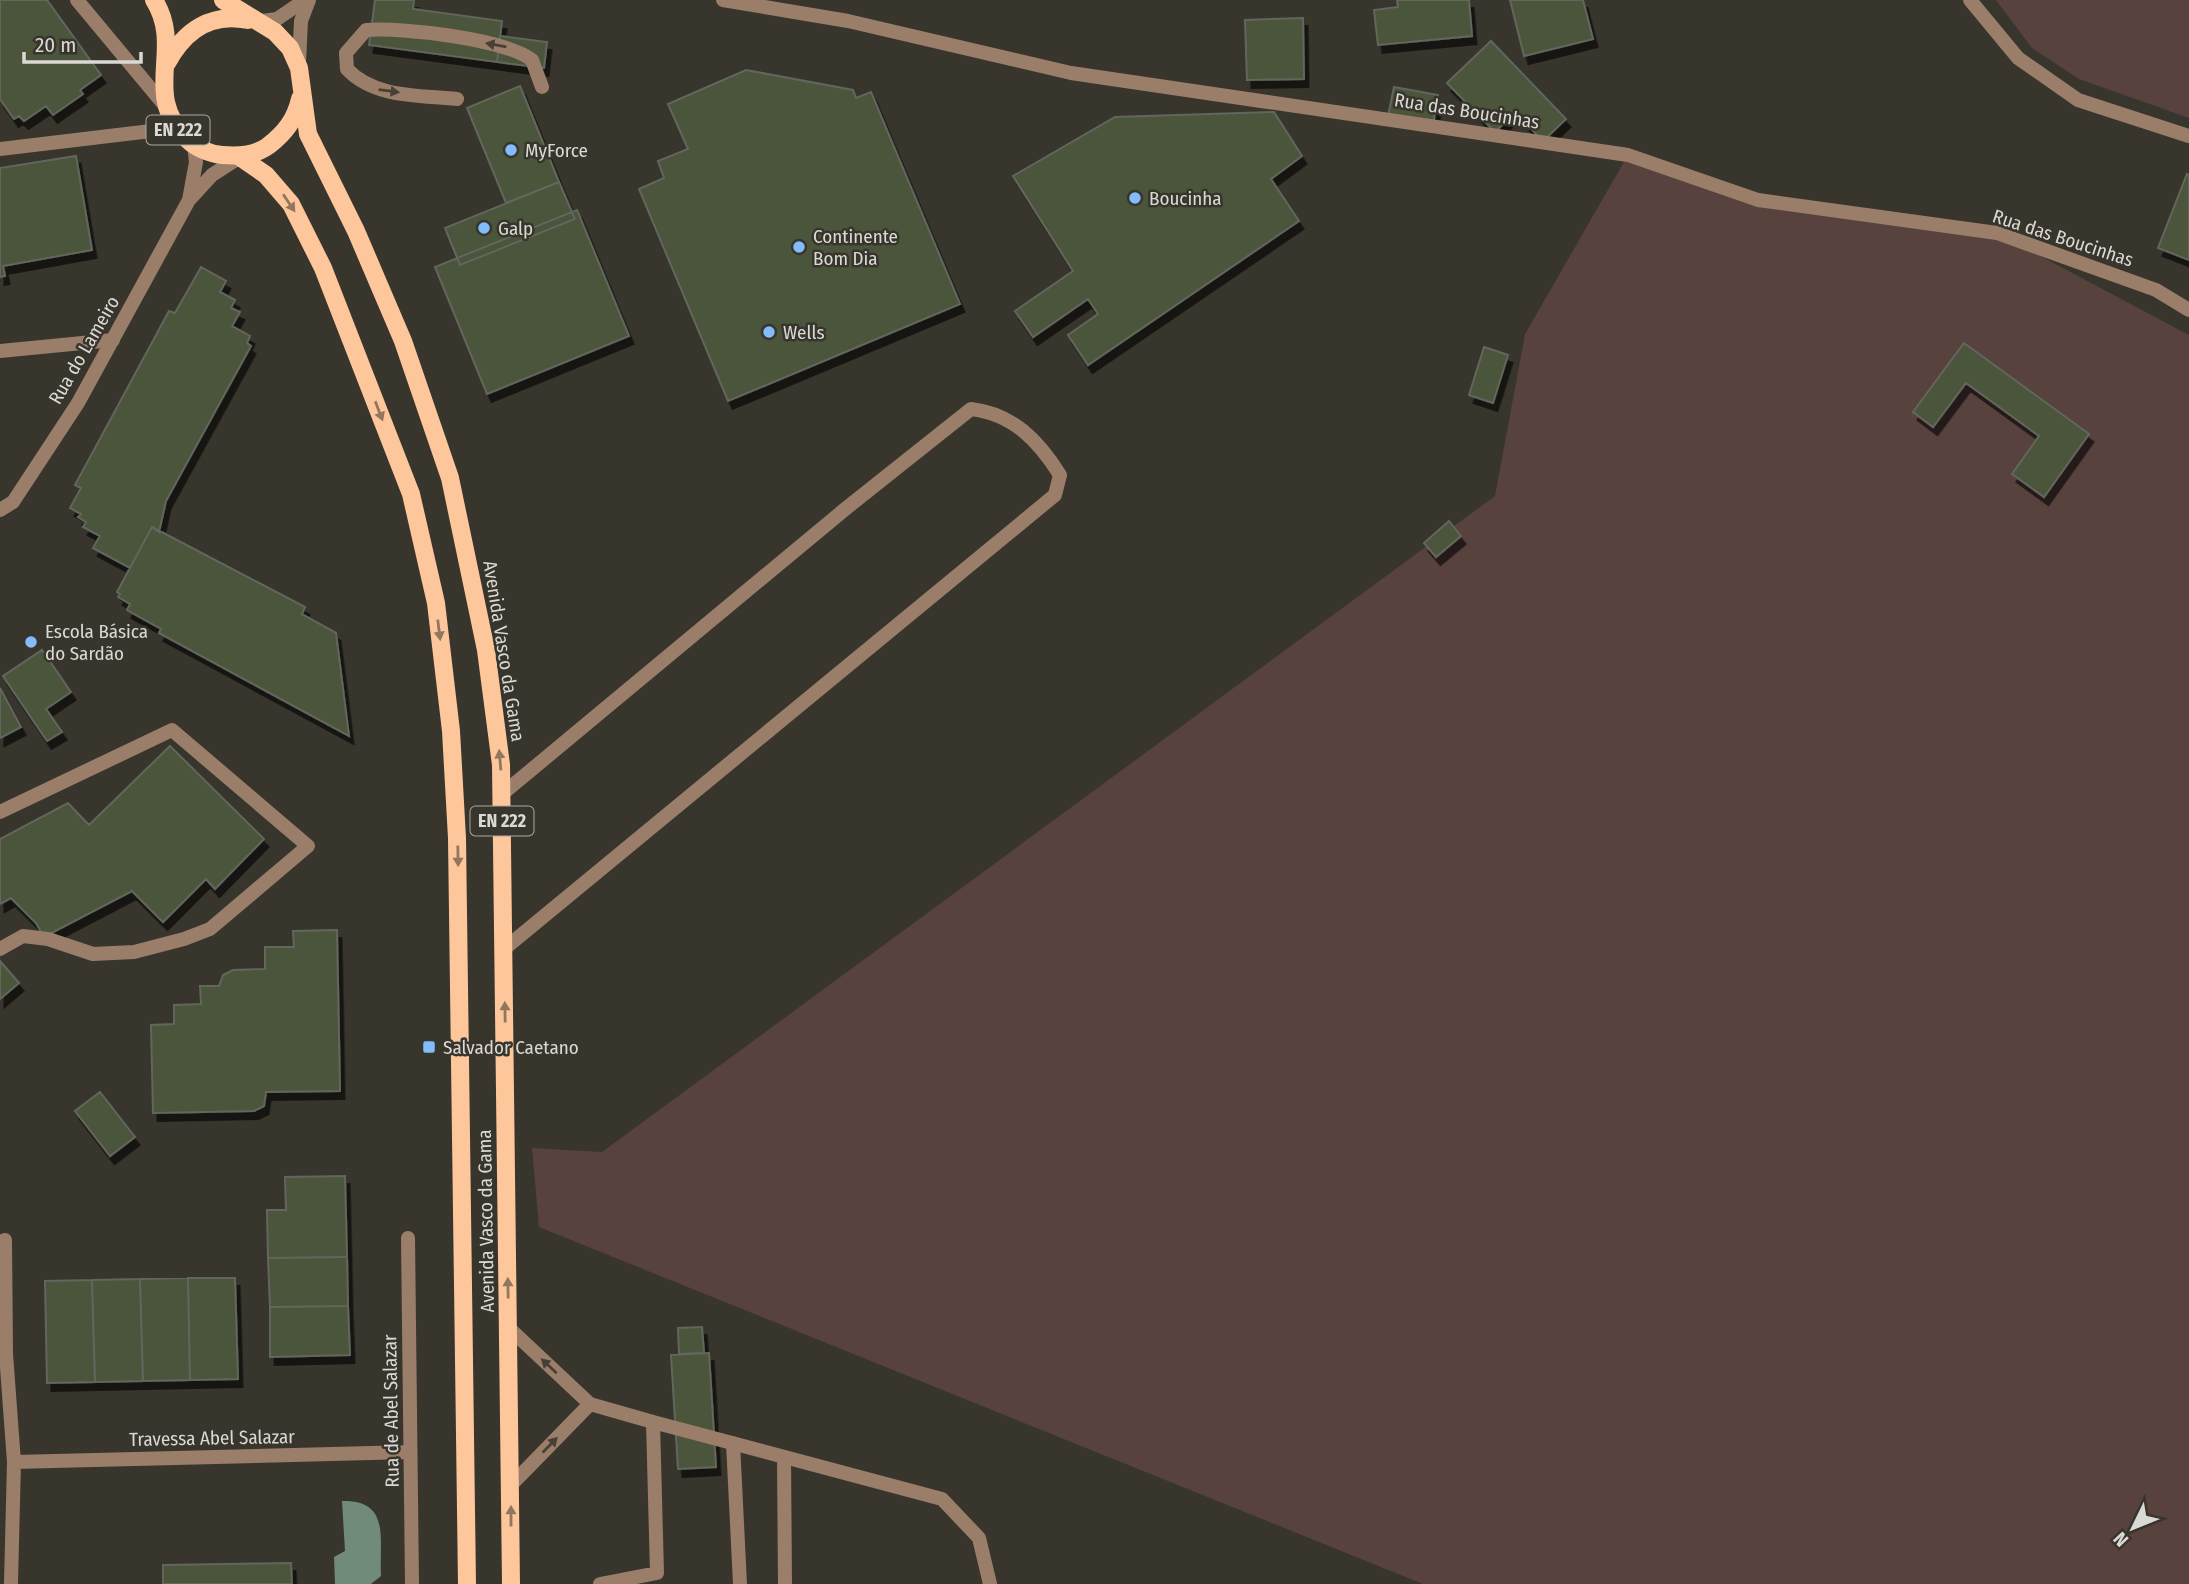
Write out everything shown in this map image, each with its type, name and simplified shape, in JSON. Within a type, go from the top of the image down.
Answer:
[{"type":"main road","name":"Avenida Vasco da Gama","points":[[154,0],[167,37],[162,85],[166,107],[176,128],[194,145],[216,155],[240,157],[263,150],[282,136],[296,116],[302,92]]},
{"type":"main road","name":"Avenida Vasco da Gama","points":[[223,0],[275,32],[290,48],[299,68],[309,134],[356,231],[402,341],[450,478],[486,650],[501,765],[511,1584]]},
{"type":"main road","name":"Avenida Vasco da Gama","points":[[166,64],[177,44],[193,29],[213,20],[234,17],[255,22]]},
{"type":"main road","name":"Avenida Vasco da Gama","points":[[240,157],[266,175],[291,204],[323,268],[411,494],[436,603],[451,732],[457,838],[467,1584]]},
{"type":"street","points":[[77,0],[166,107]]},
{"type":"street","points":[[255,22],[277,19],[307,0]]},
{"type":"street","points":[[299,68],[301,20],[307,0]]},
{"type":"street","name":"Rua das Boucinhas","points":[[723,0],[848,21],[1071,73],[1628,155],[1758,200],[1997,233],[2156,290],[2189,310]]},
{"type":"street","points":[[1970,0],[2018,58],[2078,100],[2189,136]]},
{"type":"street","points":[[457,99],[373,89],[359,81],[347,69],[346,52],[366,30],[391,28],[509,48],[532,60],[542,87]]},
{"type":"street","points":[[0,149],[176,128]]},
{"type":"street","name":"Rua do Lameiro","points":[[189,200],[196,162],[194,145]]},
{"type":"street","name":"Rua do Lameiro","points":[[0,510],[13,502],[78,403],[189,200],[212,175],[240,157]]},
{"type":"street","points":[[0,351],[113,340]]},
{"type":"street","points":[[501,795],[844,509],[971,409],[994,412],[1019,428],[1048,457],[1060,475],[1055,495],[504,950]]},
{"type":"street","points":[[0,812],[172,730],[308,846],[210,929],[184,939],[134,952],[93,954],[48,939],[23,936],[0,949]]},
{"type":"street","name":"Rua de Abel Salazar","points":[[408,1238],[412,1584]]},
{"type":"street","points":[[0,1242],[5,1240],[6,1354],[13,1462],[11,1584]]},
{"type":"street","points":[[509,1328],[590,1404],[942,1499],[979,1538],[990,1584]]},
{"type":"street","points":[[510,1486],[590,1404]]},
{"type":"street","points":[[600,1584],[657,1573],[653,1422]]},
{"type":"street","points":[[733,1443],[740,1584]]},
{"type":"street","name":"Travessa Abel Salazar","points":[[13,1462],[410,1452]]},
{"type":"street","points":[[784,1457],[785,1584]]},
{"type":"shaded area","points":[[1996,0],[2189,0],[2189,118],[2079,79],[2032,48]]},
{"type":"shaded area","points":[[1628,155],[1758,200],[1997,233],[2189,335],[2189,1584],[1423,1584],[539,1227],[532,1148],[602,1152],[1495,496],[1525,334]]},
{"type":"shaded area","points":[[342,1501],[358,1502],[368,1507],[379,1524],[381,1576],[371,1584],[335,1584],[334,1557],[345,1551]]},
{"type":"building","points":[[0,0],[47,0],[101,75],[80,90],[83,94],[53,115],[46,106],[24,121],[19,116],[14,119],[0,99]]},
{"type":"building","points":[[375,0],[414,0],[413,9],[502,21],[497,62],[369,45]]},
{"type":"building","points":[[1397,0],[1469,0],[1472,36],[1378,45],[1374,10],[1398,7]]},
{"type":"building","points":[[1510,0],[1583,0],[1593,39],[1524,56]]},
{"type":"building","points":[[1303,18],[1304,79],[1247,80],[1245,20]]},
{"type":"building","points":[[500,36],[547,42],[544,68],[497,62]]},
{"type":"building","points":[[1491,41],[1566,119],[1543,141],[1515,112],[1495,132],[1447,83]]},
{"type":"building","name":"Continente Bom Dia","points":[[746,70],[853,90],[856,98],[871,92],[960,304],[728,401],[639,189],[664,178],[658,161],[688,149],[668,104]]},
{"type":"building","points":[[520,86],[559,182],[506,203],[467,108]]},
{"type":"building","points":[[1394,87],[1438,95],[1433,125],[1388,116]]},
{"type":"building","points":[[1274,112],[1302,156],[1271,179],[1299,221],[1088,365],[1068,335],[1098,314],[1088,299],[1033,337],[1015,311],[1073,271],[1013,176],[1115,117]]},
{"type":"building","points":[[76,156],[92,250],[3,266],[5,276],[0,277],[0,168]]},
{"type":"building","points":[[2187,174],[2189,175],[2189,260],[2158,248]]},
{"type":"building","points":[[559,182],[575,219],[460,265],[445,228]]},
{"type":"building","points":[[577,210],[629,336],[487,394],[435,267]]},
{"type":"building","points":[[201,267],[226,281],[220,292],[235,300],[231,308],[240,312],[232,326],[250,336],[247,343],[251,346],[166,501],[159,532],[152,527],[130,568],[93,548],[100,536],[83,527],[86,522],[78,517],[81,514],[70,508],[81,488],[75,485],[169,311],[175,313]]},
{"type":"building","points":[[1964,343],[2089,434],[2044,497],[2012,474],[2039,436],[1966,383],[1933,427],[1913,412]]},
{"type":"building","points":[[1484,347],[1508,355],[1493,403],[1469,395]]},
{"type":"building","points":[[1449,521],[1461,536],[1436,557],[1424,543]]},
{"type":"building","points":[[152,527],[305,607],[302,614],[336,633],[349,736],[159,633],[161,629],[127,610],[130,604],[118,597],[120,594],[117,592]]},
{"type":"building","points":[[42,650],[71,692],[46,709],[62,732],[47,741],[3,676]]},
{"type":"building","points":[[0,688],[21,727],[0,738]]},
{"type":"building","points":[[170,746],[264,839],[215,889],[206,879],[163,922],[132,891],[44,937],[36,923],[11,898],[0,904],[0,839],[68,803],[89,825]]},
{"type":"building","points":[[337,930],[340,1091],[266,1092],[264,1106],[254,1111],[153,1113],[151,1025],[174,1024],[174,1005],[201,1004],[200,986],[219,986],[223,975],[233,970],[265,969],[265,947],[294,947],[293,931]]},
{"type":"building","points":[[0,961],[19,983],[0,999]]},
{"type":"building","points":[[100,1092],[135,1137],[110,1156],[75,1111]]},
{"type":"building","points":[[345,1176],[347,1257],[268,1258],[267,1210],[286,1210],[285,1177]]},
{"type":"building","points":[[347,1257],[348,1306],[270,1307],[268,1258]]},
{"type":"building","points":[[188,1278],[190,1380],[143,1381],[140,1279]]},
{"type":"building","points":[[188,1278],[235,1278],[238,1379],[190,1380]]},
{"type":"building","points":[[140,1279],[143,1381],[95,1382],[92,1280]]},
{"type":"building","points":[[92,1280],[95,1382],[47,1383],[45,1281]]},
{"type":"building","points":[[348,1306],[350,1355],[270,1357],[270,1307]]},
{"type":"building","points":[[702,1327],[704,1353],[679,1354],[678,1328]]},
{"type":"building","points":[[709,1353],[716,1467],[678,1469],[671,1355]]},
{"type":"building","points":[[291,1563],[292,1584],[163,1584],[163,1565]]},
{"type":"place","name":"MyForce","points":[[511,150]]},
{"type":"place","name":"Boucinha","points":[[1135,198]]},
{"type":"place","name":"Galp","points":[[484,228]]},
{"type":"place","name":"Continente Bom Dia","points":[[799,247]]},
{"type":"place","name":"Wells","points":[[769,332]]},
{"type":"place","name":"Escola Básica do Sardão","points":[[31,642]]},
{"type":"place","name":"Salvador Caetano","points":[[429,1047]]}]
